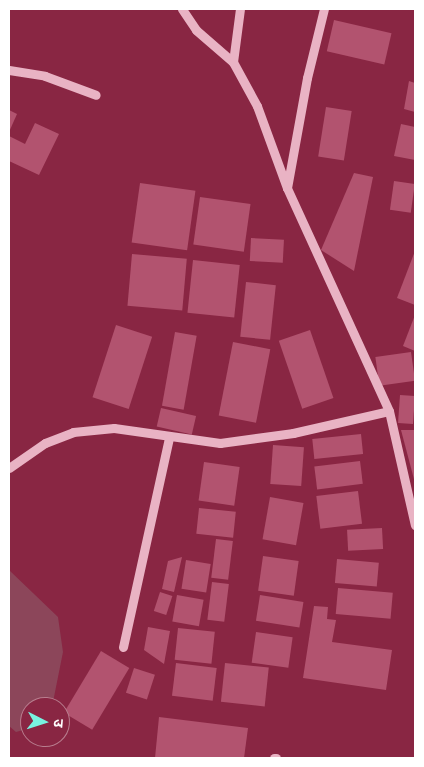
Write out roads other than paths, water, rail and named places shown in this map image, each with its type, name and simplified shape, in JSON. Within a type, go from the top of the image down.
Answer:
[{"type":"street","points":[[182,9],[196,30],[233,62],[258,106],[287,188],[389,411],[415,524]]},
{"type":"street","points":[[233,62],[240,9]]},
{"type":"street","points":[[287,188],[307,78],[324,9]]},
{"type":"street","points":[[9,70],[46,76],[96,95]]},
{"type":"street","points":[[9,468],[45,443],[73,432],[114,428],[169,438],[220,444],[389,411]]},
{"type":"street","points":[[123,647],[169,438]]}]
